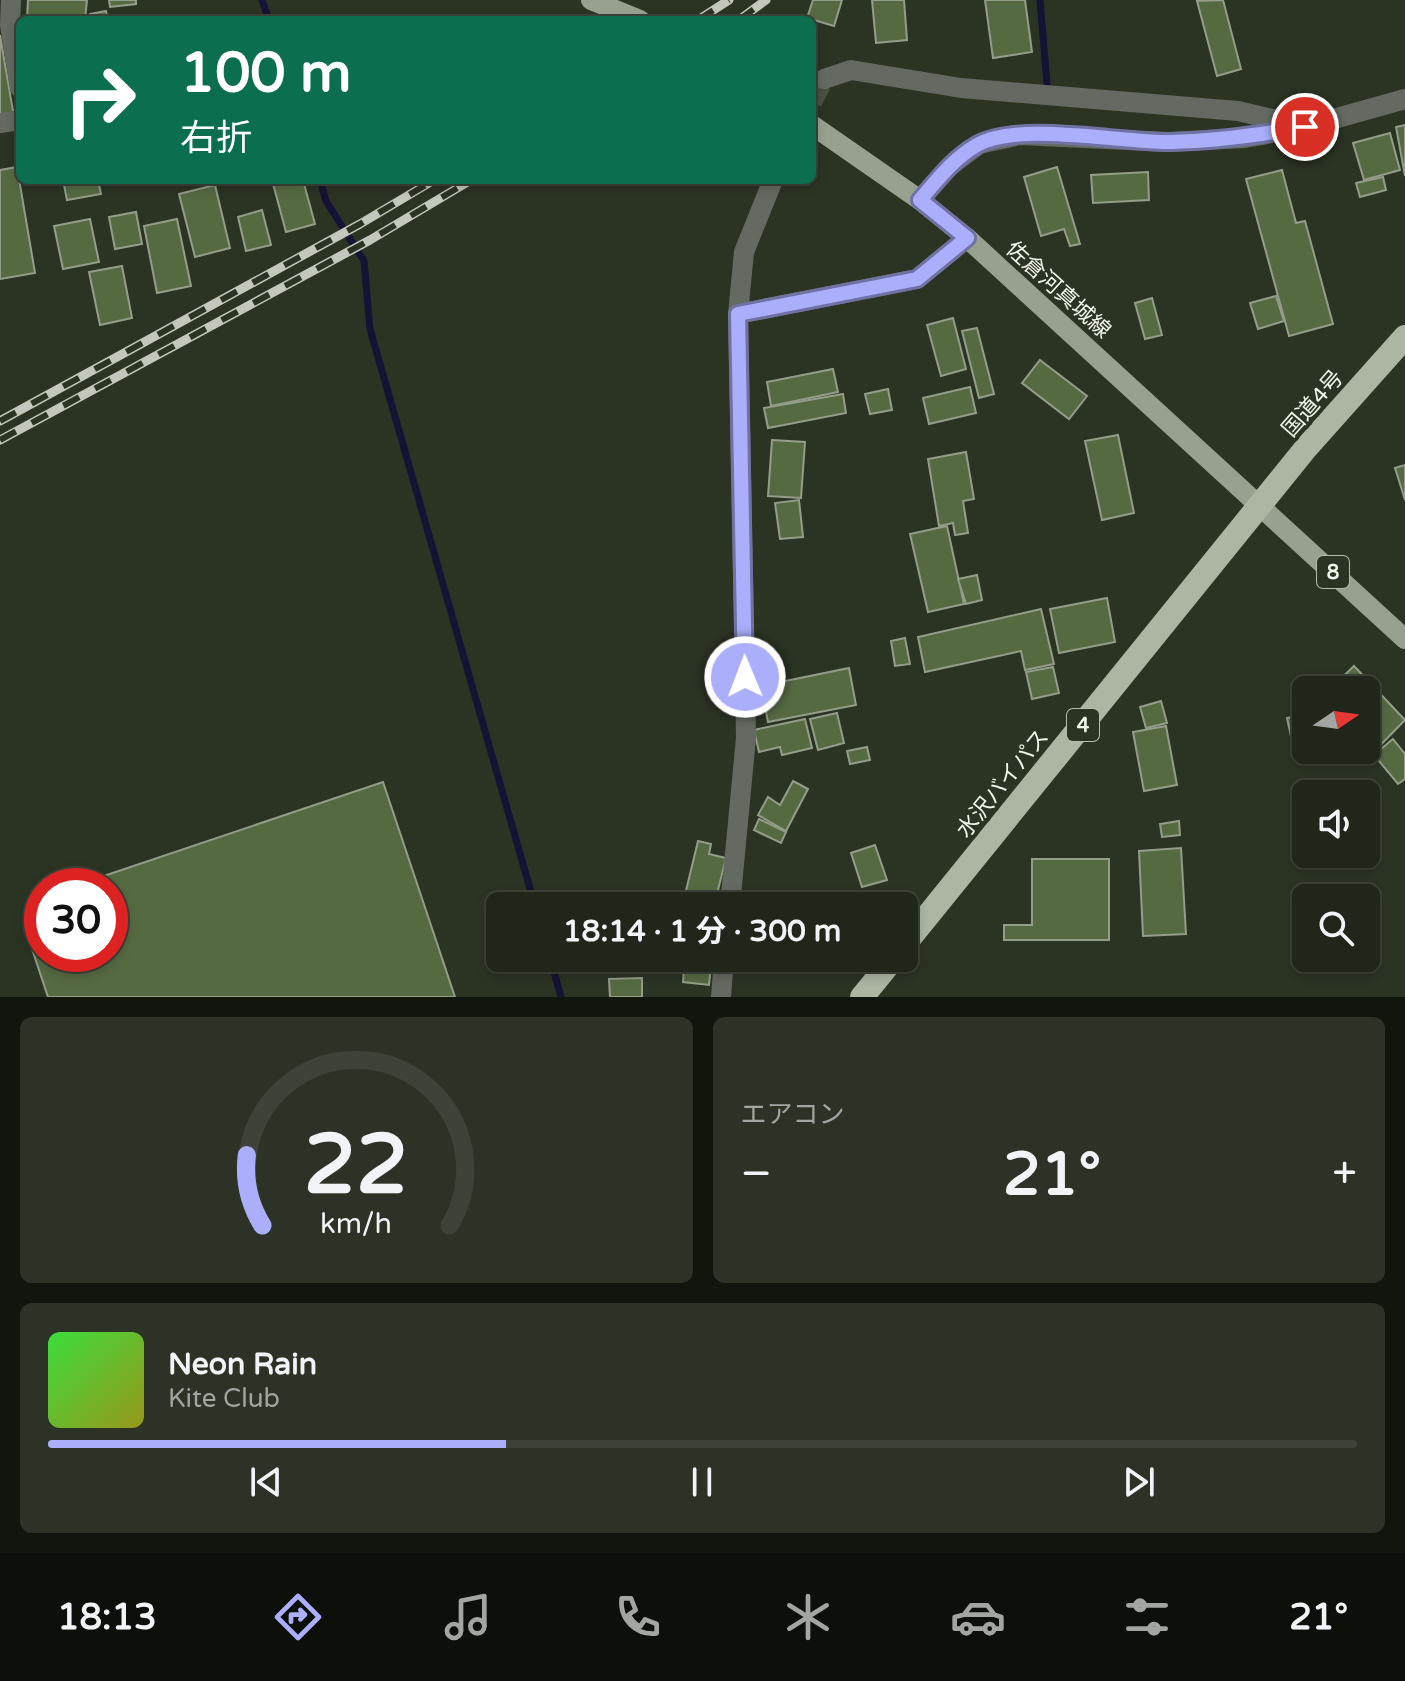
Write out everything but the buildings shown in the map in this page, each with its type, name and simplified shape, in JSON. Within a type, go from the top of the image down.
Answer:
[{"type":"highway","name":"国道4号","points":[[1261,505],[1306,448],[1405,337]]},
{"type":"highway","name":"水沢バイパス","points":[[918,928],[1261,505]]},
{"type":"highway","points":[[862,997],[883,972]]},
{"type":"main road","points":[[591,0],[630,16]]},
{"type":"main road","name":"佐倉河真城線","points":[[816,128],[920,200],[967,238],[1261,505]]},
{"type":"main road","name":"8","points":[[1261,505],[1405,639]]},
{"type":"street","points":[[11,0],[10,25],[16,63]]},
{"type":"street","points":[[824,79],[851,70],[961,88],[1238,111],[1305,127]]},
{"type":"street","points":[[920,200],[950,166],[979,144],[1020,135],[1169,142],[1245,138],[1305,127],[1405,99]]},
{"type":"street","points":[[731,892],[746,738],[738,314],[744,252],[771,184]]},
{"type":"street","points":[[738,314],[917,279],[967,238]]},
{"type":"street","points":[[721,997],[723,972]]},
{"type":"waterway","points":[[262,0],[268,16]]},
{"type":"waterway","points":[[1040,0],[1047,84]]},
{"type":"waterway","points":[[321,184],[326,201],[364,261],[370,329],[531,892]]},
{"type":"waterway","points":[[554,972],[561,997]]},
{"type":"tunnel","points":[[816,94],[824,79]]},
{"type":"railway","points":[[704,16],[729,0]]},
{"type":"railway","points":[[744,16],[766,0]]},
{"type":"railway","points":[[0,421],[427,184]]},
{"type":"railway","points":[[0,440],[370,240],[464,184]]},
{"type":"route","points":[[745,677],[738,314],[917,279],[967,238],[920,200],[950,166],[979,144],[1020,135],[1169,142],[1245,138],[1305,127]]}]
